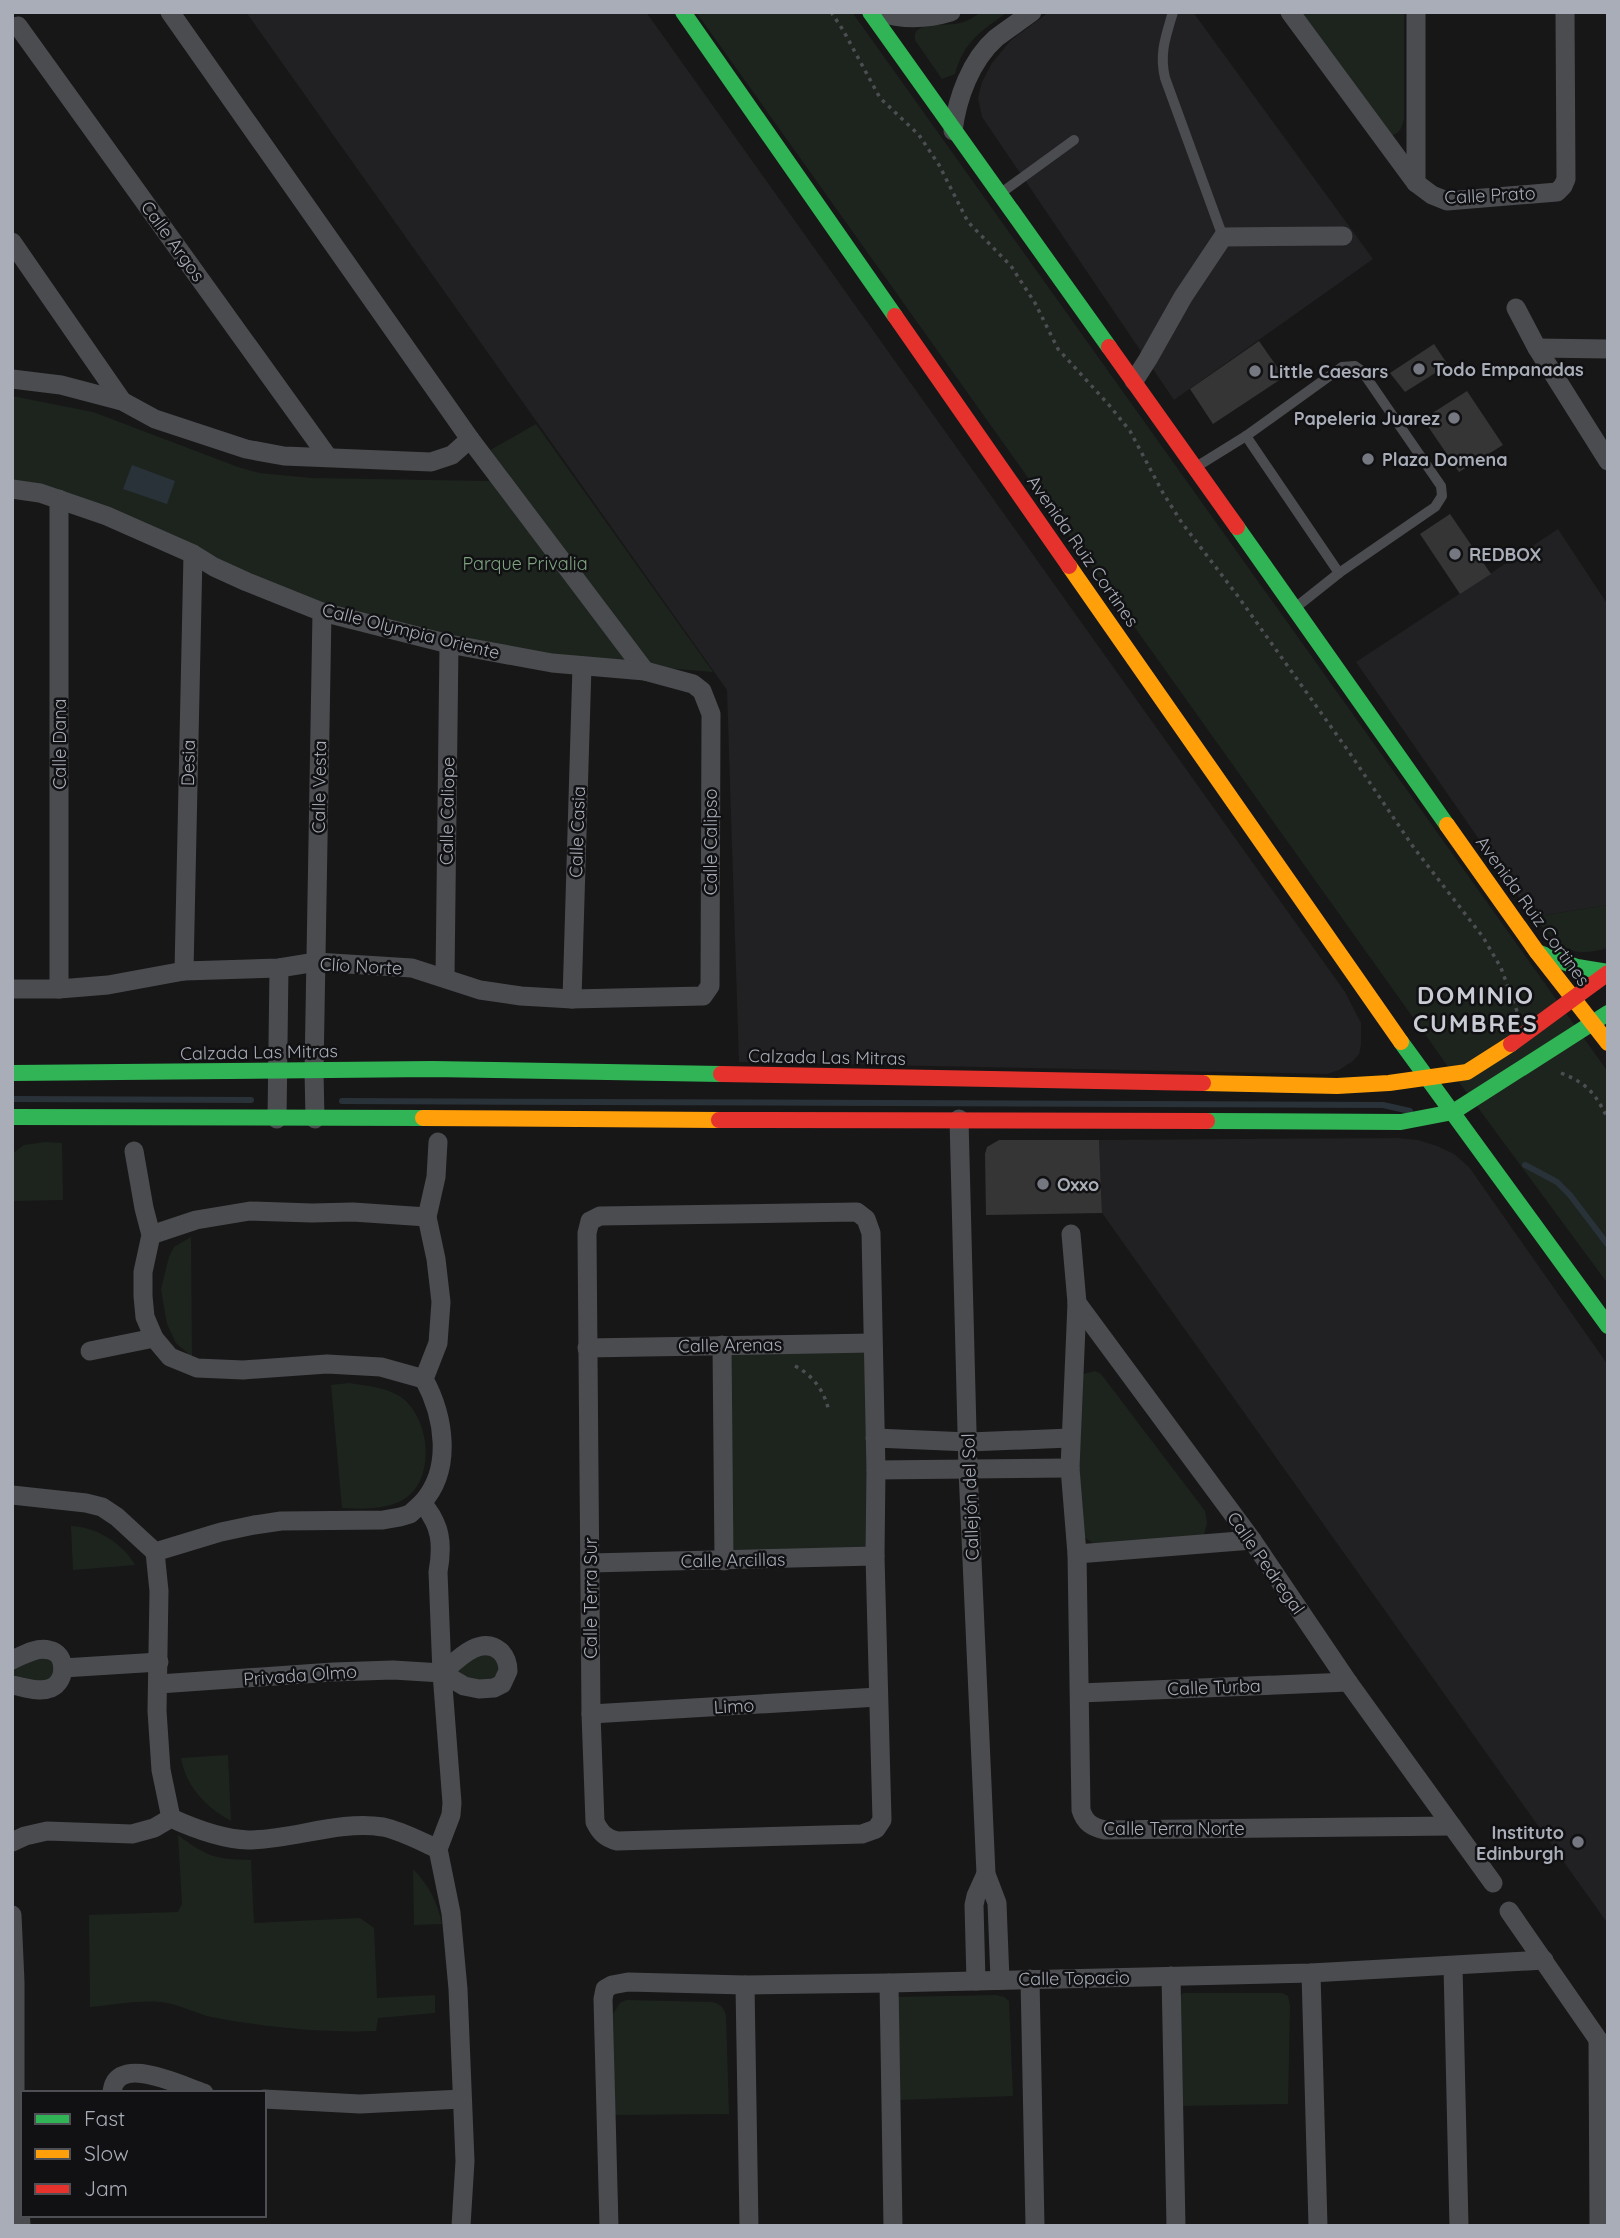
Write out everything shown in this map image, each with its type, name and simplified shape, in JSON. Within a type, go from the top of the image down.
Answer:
[{"type":"main road","name":"Avenida Ruiz Cortines","points":[[683,12],[1426,1078],[1608,1326]]},
{"type":"main road","name":"Avenida Ruiz Cortines","points":[[870,12],[1537,952],[1608,1043]]},
{"type":"main road","points":[[1537,952],[1577,967],[1608,972]]},
{"type":"main road","name":"Calzada Las Mitras","points":[[12,1073],[446,1069],[1338,1086],[1389,1083],[1467,1072],[1497,1055],[1608,972]]},
{"type":"main road","points":[[12,1117],[1401,1122],[1452,1112],[1608,1013]]},
{"type":"street","points":[[170,12],[470,439],[645,671]]},
{"type":"street","points":[[879,12],[912,18],[951,12]]},
{"type":"street","points":[[953,131],[967,80],[978,59],[995,39],[1032,12]]},
{"type":"street","name":"Calle Prato","points":[[1290,12],[1416,183],[1432,195],[1447,201],[1557,192],[1563,186],[1566,178],[1565,12]]},
{"type":"street","points":[[1416,12],[1416,183]]},
{"type":"street","name":"Calle Argos","points":[[16,22],[328,457]]},
{"type":"street","points":[[1134,381],[1182,297],[1223,237],[1343,236]]},
{"type":"street","points":[[12,242],[122,401]]},
{"type":"street","points":[[1516,308],[1537,348],[1608,461]]},
{"type":"street","points":[[1537,348],[1608,349]]},
{"type":"street","points":[[12,379],[61,386],[122,401],[155,419],[246,449],[284,456],[432,462],[452,455],[470,439]]},
{"type":"street","name":"Calle Olympia Oriente","points":[[12,489],[40,493],[107,516],[193,554],[236,577],[322,612],[449,644],[582,666],[645,671],[693,684],[702,691]]},
{"type":"street","name":"Calle Dana","points":[[59,989],[60,499]]},
{"type":"street","name":"Desia","points":[[184,971],[193,554]]},
{"type":"street","name":"Calle Vesta","points":[[315,1119],[322,612]]},
{"type":"street","name":"Calle Caliope","points":[[444,978],[449,644]]},
{"type":"street","name":"Calle Casia","points":[[572,999],[582,666]]},
{"type":"street","name":"Calle Calipso","points":[[702,691],[711,714],[710,986],[706,993]]},
{"type":"street","name":"Clío Norte","points":[[12,989],[108,985],[184,971],[279,968],[316,962],[412,968],[480,990],[521,996],[572,999],[699,997],[706,993]]},
{"type":"street","points":[[277,1119],[279,968]]},
{"type":"street","name":"Callejón del Sol","points":[[959,1119],[968,1470],[986,1874],[997,1903],[1000,1980]]},
{"type":"street","points":[[424,1379],[438,1343],[441,1301],[428,1217],[436,1177],[438,1142]]},
{"type":"street","points":[[134,1151],[151,1235],[143,1272],[145,1317],[154,1338],[170,1357],[197,1368],[243,1370],[327,1364],[382,1367],[424,1379],[434,1397],[443,1443],[429,1494],[410,1514],[383,1520],[281,1521],[254,1525],[155,1552]]},
{"type":"street","points":[[151,1235],[196,1220],[250,1211],[353,1212],[428,1217]]},
{"type":"street","name":"Calle Terra Sur","points":[[862,1214],[871,1233],[872,1343],[882,1820],[876,1829],[862,1835],[611,1839],[599,1830],[595,1822],[591,1714],[587,1348],[587,1233],[590,1221],[600,1216],[862,1214]]},
{"type":"street","name":"Calle Terra Norte","points":[[1071,1234],[1077,1303],[1070,1468],[1077,1554],[1081,1810],[1084,1819],[1097,1829],[1105,1830],[1452,1826]]},
{"type":"street","name":"Calle Pedregal","points":[[1077,1303],[1252,1540],[1348,1682],[1493,1883]]},
{"type":"street","points":[[90,1351],[154,1338]]},
{"type":"street","name":"Calle Arenas","points":[[587,1348],[872,1343]]},
{"type":"street","points":[[722,1345],[724,1561]]},
{"type":"street","points":[[875,1438],[969,1442],[1070,1438]]},
{"type":"street","points":[[876,1469],[1070,1468]]},
{"type":"street","points":[[12,1495],[102,1507],[155,1552],[159,1591],[157,1711],[161,1770],[171,1818]]},
{"type":"street","points":[[422,1503],[437,1523],[441,1556],[438,1572],[451,1815],[438,1849],[453,1931],[458,1989],[465,2172],[461,2226]]},
{"type":"street","points":[[1077,1554],[1252,1540]]},
{"type":"street","name":"Calle Arcillas","points":[[590,1563],[875,1556]]},
{"type":"street","points":[[12,1660],[30,1652],[47,1649],[54,1651],[61,1658],[63,1668],[62,1678],[52,1687],[39,1690],[12,1685]]},
{"type":"street","points":[[63,1668],[159,1662]]},
{"type":"street","name":"Privada Olmo","points":[[159,1684],[333,1672],[393,1670],[442,1673]]},
{"type":"street","name":"Calle Turba","points":[[1080,1693],[1348,1682]]},
{"type":"street","name":"Limo","points":[[591,1714],[878,1697]]},
{"type":"street","points":[[171,1818],[202,1832],[247,1840],[361,1826],[384,1828],[404,1833],[438,1849]]},
{"type":"street","points":[[12,1842],[47,1831],[132,1834],[153,1828],[171,1818]]},
{"type":"street","name":"Callejón del Sol","points":[[976,1981],[974,1905],[975,1896],[986,1874]]},
{"type":"street","points":[[1509,1911],[1603,2047],[1599,2226]]},
{"type":"street","points":[[12,1915],[15,1982],[14,2106],[21,2226]]},
{"type":"street","name":"Calle Topacio","points":[[609,2226],[603,1999],[606,1989],[612,1985],[888,1983],[1311,1973],[1544,1960]]},
{"type":"street","points":[[1453,1966],[1459,2226]]},
{"type":"street","points":[[1311,1973],[1318,2226]]},
{"type":"street","points":[[1171,1976],[1175,2226]]},
{"type":"street","points":[[1030,1979],[1035,2226]]},
{"type":"street","points":[[888,1983],[893,2226]]},
{"type":"street","points":[[745,1984],[749,2226]]},
{"type":"street","points":[[112,2091],[114,2081],[118,2077],[134,2071],[198,2091]]},
{"type":"street","points":[[266,2099],[360,2104],[462,2099]]},
{"type":"lane","points":[[1173,12],[1161,62],[1223,237]]},
{"type":"lane","points":[[999,194],[1074,141]]},
{"type":"lane","points":[[1195,467],[1247,436],[1342,367],[1355,366],[1362,371],[1441,486],[1442,496],[1435,507],[1339,573],[1295,608]]},
{"type":"lane","points":[[1247,436],[1339,573]]},
{"type":"path","points":[[831,12],[880,98],[919,135],[939,165],[968,222],[1011,266],[1035,303],[1058,349],[1130,431],[1182,523],[1237,595],[1414,848],[1483,937],[1501,968],[1518,1014]]},
{"type":"path","points":[[1559,1072],[1581,1081],[1596,1096],[1608,1118]]},
{"type":"path","points":[[791,1364],[817,1384],[825,1396],[829,1411]]},
{"type":"shaded area","points":[[246,12],[646,12],[1345,992],[1361,1023],[1361,1045],[1359,1054],[1353,1061],[1327,1074],[739,1062],[727,690]]},
{"type":"shaded area","points":[[1049,12],[1193,12],[1373,259],[1174,400],[982,117],[978,98],[982,82],[992,63],[1010,41]]},
{"type":"shaded area","points":[[132,465],[175,481],[167,504],[123,489]]},
{"type":"shaded area","points":[[1558,529],[1608,605],[1608,905],[1533,917],[1356,662]]},
{"type":"shaded area","points":[[1099,1140],[1418,1140],[1437,1146],[1454,1154],[1469,1167],[1608,1365],[1608,1924],[1102,1213]]},
{"type":"green space","points":[[696,12],[852,12],[1608,1072],[1608,1284],[1459,1082]]},
{"type":"green space","points":[[981,12],[1008,12],[982,31],[969,45],[955,74],[942,79],[915,40],[916,32],[922,27],[963,22]]},
{"type":"green space","points":[[1296,12],[1404,12],[1404,118],[1401,129],[1394,135],[1386,137]]},
{"type":"green space","name":"Parque Privalia","points":[[12,396],[93,412],[259,473],[312,478],[488,481],[499,473],[485,453],[536,424],[713,672],[560,659],[330,608],[12,484]]},
{"type":"green space","points":[[1608,905],[1608,948],[1594,951],[1573,951],[1564,947],[1533,917]]},
{"type":"green space","points":[[62,1143],[63,1200],[12,1201],[12,1154],[24,1145]]},
{"type":"green space","points":[[191,1237],[192,1357],[176,1343],[167,1324],[161,1289],[174,1247]]},
{"type":"green space","points":[[872,1343],[875,1556],[724,1561],[722,1345]]},
{"type":"green space","points":[[1095,1371],[1101,1374],[1205,1511],[1207,1523],[1204,1535],[1194,1541],[1093,1543],[1081,1535],[1076,1388],[1080,1375]]},
{"type":"green space","points":[[349,1383],[376,1387],[401,1397],[419,1420],[426,1450],[425,1466],[413,1492],[394,1504],[371,1508],[342,1508],[331,1385]]},
{"type":"green space","points":[[71,1526],[90,1529],[108,1538],[130,1557],[135,1565],[73,1570]]},
{"type":"green space","points":[[479,1652],[504,1661],[491,1684],[456,1678],[459,1661]]},
{"type":"green space","points":[[32,1657],[52,1662],[54,1669],[50,1681],[12,1683],[12,1667]]},
{"type":"green space","points":[[228,1755],[231,1821],[198,1795],[187,1778],[181,1758]]},
{"type":"green space","points":[[178,1835],[212,1855],[251,1860],[254,1923],[360,1918],[374,1928],[377,1998],[435,1995],[435,2013],[378,2018],[376,2031],[334,2031],[231,2021],[160,2002],[90,2007],[89,1915],[178,1912],[182,1904]]},
{"type":"green space","points":[[413,1869],[432,1894],[442,1924],[414,1925]]},
{"type":"green space","points":[[1183,1993],[1282,1993],[1288,1996],[1288,2104],[1180,2106],[1178,1998]]},
{"type":"green space","points":[[996,1995],[1009,2001],[1013,2096],[896,2100],[894,1997]]},
{"type":"green space","points":[[626,2000],[712,2002],[722,2007],[726,2017],[729,2114],[614,2115],[613,2014],[620,2003]]},
{"type":"building","points":[[1259,341],[1284,377],[1213,424],[1190,389]]},
{"type":"building","name":"Todo Empanadas","points":[[1434,344],[1448,365],[1405,392],[1390,373]]},
{"type":"building","points":[[1467,391],[1503,445],[1459,472],[1423,419]]},
{"type":"building","name":"REDBOX","points":[[1450,514],[1491,574],[1460,594],[1420,534]]},
{"type":"building","name":"Oxxo","points":[[999,1140],[1099,1140],[1102,1213],[986,1215],[985,1154],[987,1147]]},
{"type":"waterway","points":[[12,1099],[251,1100]]},
{"type":"waterway","points":[[342,1101],[1383,1105],[1410,1111]]},
{"type":"waterway","points":[[1525,1165],[1557,1182],[1608,1245]]},
{"type":"traffic: fast","points":[[683,12],[895,316]]},
{"type":"traffic: fast","points":[[870,12],[1109,347]]},
{"type":"traffic: fast","points":[[1237,527],[1447,825]]},
{"type":"traffic: fast","points":[[1537,952],[1577,967],[1608,972]]},
{"type":"traffic: fast","points":[[1207,1121],[1401,1122],[1453,1112],[1608,1013]]},
{"type":"traffic: fast","points":[[1401,1042],[1608,1326]]},
{"type":"traffic: fast","points":[[12,1073],[432,1069],[721,1074]]},
{"type":"traffic: fast","points":[[12,1117],[423,1118]]},
{"type":"traffic: slow","points":[[1069,566],[1401,1042]]},
{"type":"traffic: slow","points":[[1447,825],[1537,952],[1608,1043]]},
{"type":"traffic: slow","points":[[1203,1083],[1337,1086],[1389,1083],[1467,1072],[1511,1044]]},
{"type":"traffic: slow","points":[[423,1118],[719,1120]]},
{"type":"traffic: jam","points":[[895,316],[1069,566]]},
{"type":"traffic: jam","points":[[1109,347],[1237,527]]},
{"type":"traffic: jam","points":[[1511,1044],[1608,973]]},
{"type":"traffic: jam","points":[[721,1074],[1203,1083]]},
{"type":"traffic: jam","points":[[719,1120],[1207,1121]]},
{"type":"place","name":"Todo Empanadas","points":[[1419,369]]},
{"type":"place","name":"Little Caesars","points":[[1255,371]]},
{"type":"place","name":"Papeleria Juarez","points":[[1454,418]]},
{"type":"place","name":"Plaza Domena","points":[[1368,459]]},
{"type":"place","name":"REDBOX","points":[[1455,554]]},
{"type":"place","name":"Oxxo","points":[[1043,1184]]},
{"type":"place","name":"Instituto Edinburgh","points":[[1578,1842]]},
{"type":"district","name":"DOMINIO CUMBRES","points":[[1476,1009]]}]
